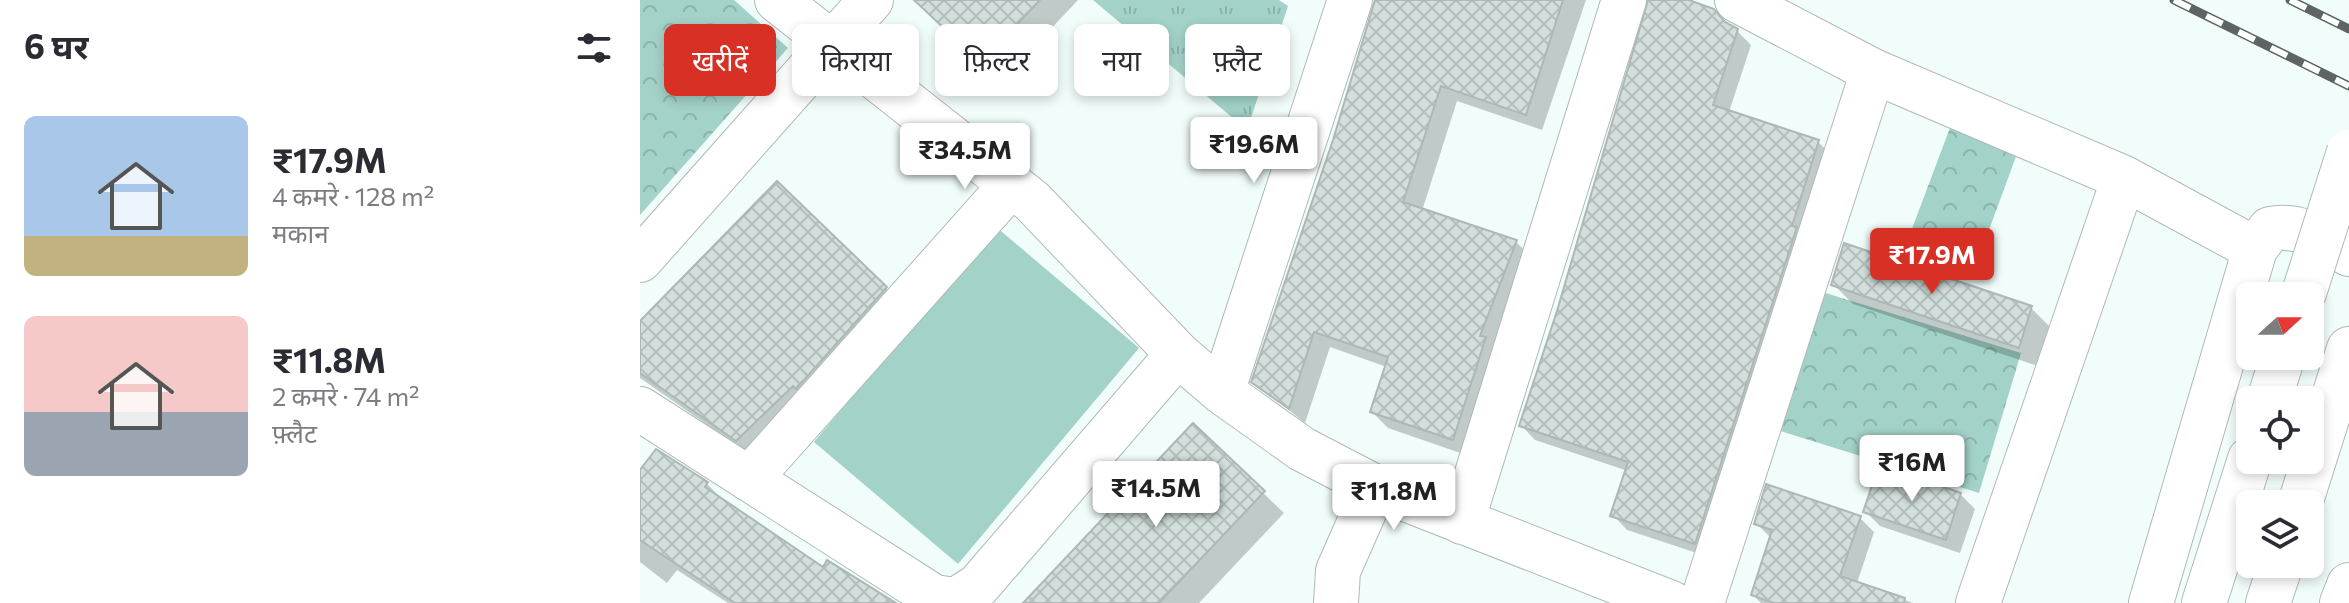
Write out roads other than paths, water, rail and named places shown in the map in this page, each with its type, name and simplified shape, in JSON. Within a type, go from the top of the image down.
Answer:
[{"type":"main road","points":[[777,0],[810,24]]},
{"type":"main road","points":[[850,24],[871,0]]},
{"type":"main road","points":[[1222,392],[1350,0]]},
{"type":"main road","points":[[1462,522],[1624,0]]},
{"type":"main road","points":[[1737,0],[1873,71],[2124,178],[2255,249]]},
{"type":"main road","points":[[1702,603],[1873,71]]},
{"type":"main road","points":[[640,260],[792,89]]},
{"type":"main road","points":[[902,96],[1032,201],[1178,354],[1222,392],[1302,449],[1375,487],[1671,603]]},
{"type":"main road","points":[[2307,282],[2349,152]]},
{"type":"main road","points":[[1978,603],[2124,178]]},
{"type":"main road","points":[[749,479],[1012,184]]},
{"type":"main road","points":[[2151,603],[2255,249],[2270,229],[2286,226],[2303,230],[2349,254]]},
{"type":"main road","points":[[2304,490],[2349,349]]},
{"type":"main road","points":[[640,409],[934,597],[956,600],[978,586],[1178,354]]},
{"type":"main road","points":[[2204,603],[2245,474]]},
{"type":"main road","points":[[1336,603],[1338,571],[1375,487]]},
{"type":"main road","points":[[2268,603],[2276,578]]},
{"type":"main road","points":[[2342,603],[2349,585]]},
{"type":"railway","points":[[2174,0],[2349,86]]},
{"type":"railway","points":[[2290,0],[2349,29]]}]
